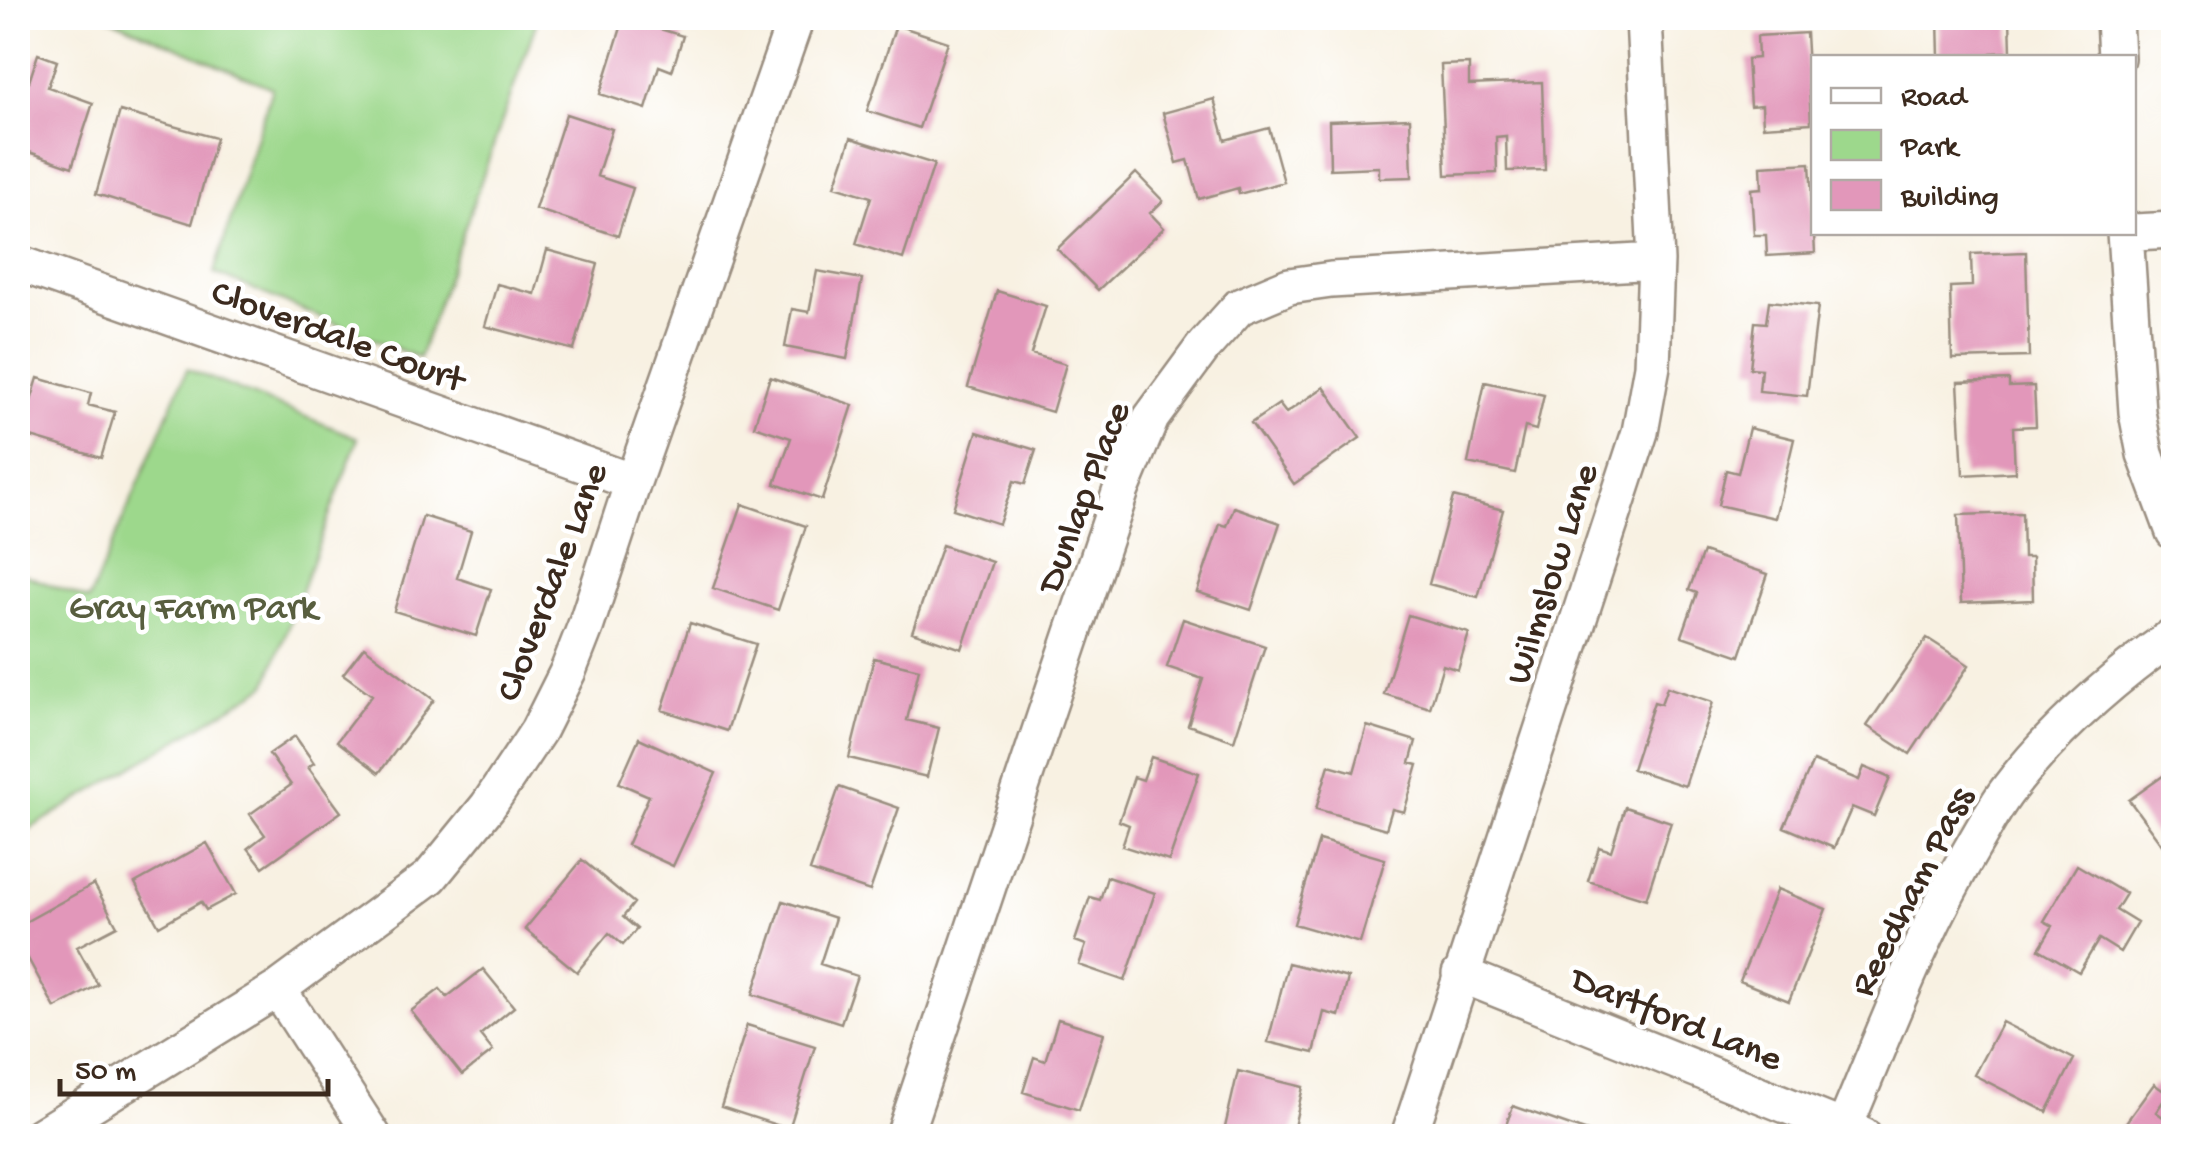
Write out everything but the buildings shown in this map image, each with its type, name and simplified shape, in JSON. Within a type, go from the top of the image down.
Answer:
[{"type":"street","name":"Cloverdale Lane","points":[[40,1136],[278,989],[430,877],[488,806],[538,731],[568,671],[796,18]]},
{"type":"street","name":"Wilmslow Lane","points":[[1409,1136],[1640,432],[1652,366],[1656,261],[1644,18]]},
{"type":"street","points":[[2114,18],[2116,55]]},
{"type":"street","points":[[2136,232],[2174,230]]},
{"type":"street","points":[[2126,235],[2137,412],[2145,454],[2174,532]]},
{"type":"street","name":"Dunlap Place","points":[[904,1136],[1121,490],[1152,418],[1204,346],[1239,307],[1289,286],[1331,280],[1656,261]]},
{"type":"street","name":"Cloverdale Court","points":[[18,263],[633,482]]},
{"type":"street","name":"Reedham Pass","points":[[1854,1132],[1925,937],[1956,875],[2006,792],[2058,733],[2120,673],[2174,635]]},
{"type":"street","name":"Dartford Lane","points":[[1460,974],[1854,1132]]},
{"type":"street","points":[[278,989],[372,1136]]},
{"type":"green space","points":[[109,18],[538,18],[419,358],[214,273],[272,88]]},
{"type":"green space","name":"Gray Farm Park","points":[[187,369],[358,438],[266,686],[18,836],[18,572],[89,600]]}]
